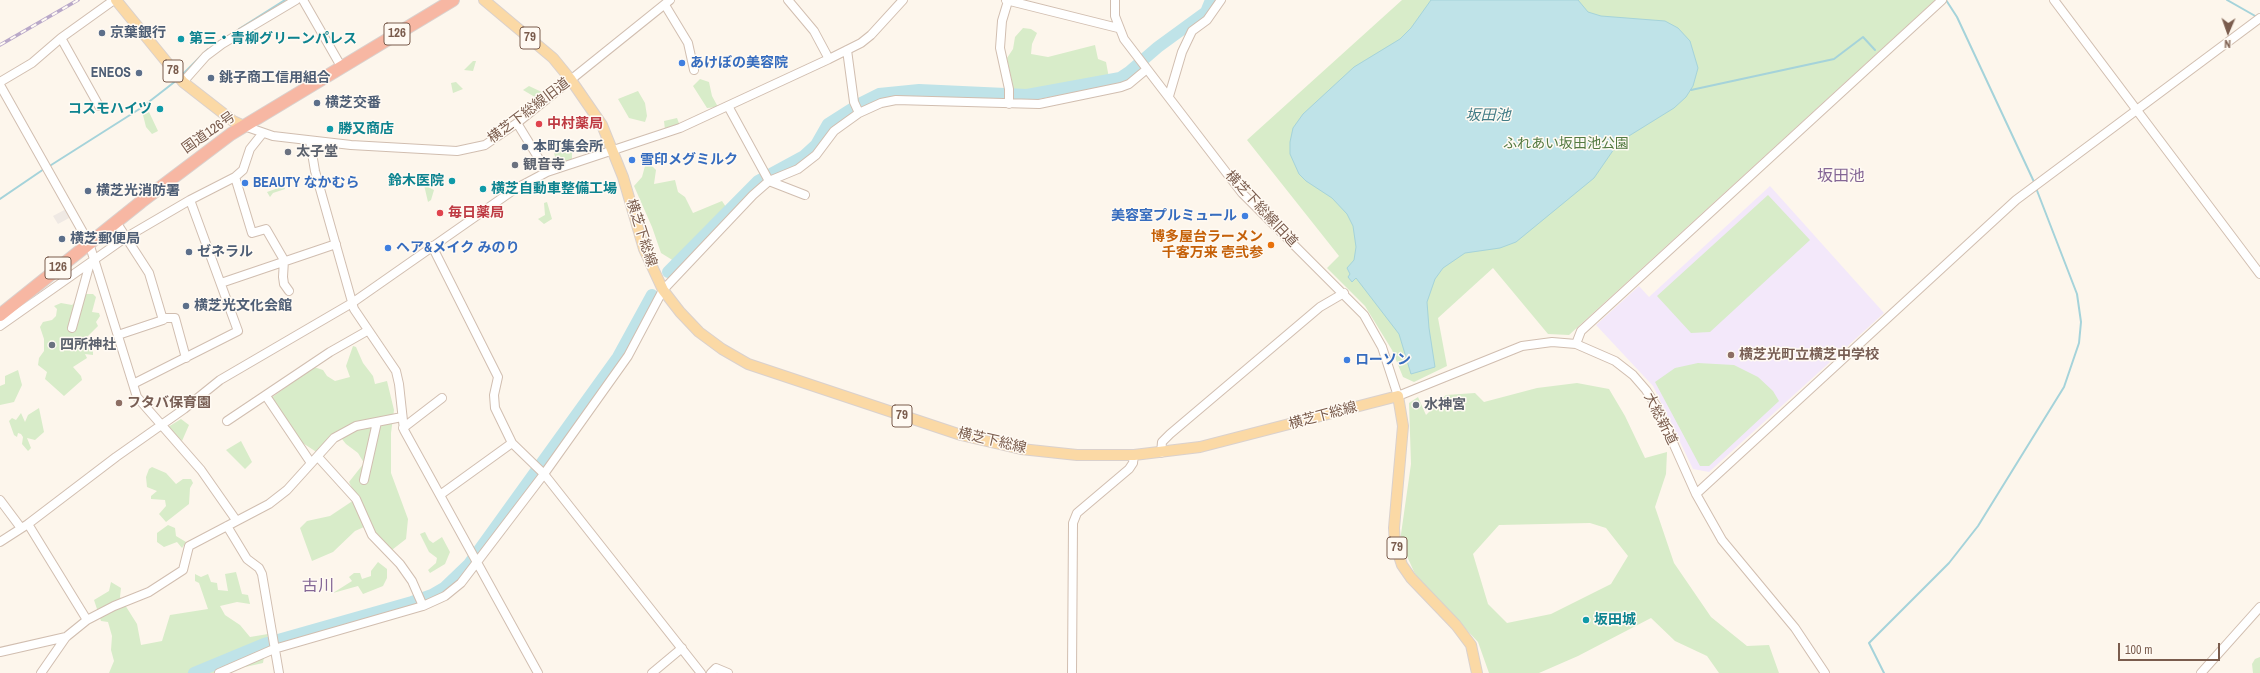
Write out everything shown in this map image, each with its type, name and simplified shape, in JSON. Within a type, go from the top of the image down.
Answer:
[{"type":"highway","name":"国道126号","points":[[0,315],[197,159],[244,126],[453,0]]},
{"type":"main road","name":"78","points":[[115,0],[183,82],[233,121],[244,126]]},
{"type":"main road","name":"横芝下総線","points":[[484,0],[547,53],[571,80],[602,125],[613,149],[644,249],[663,290],[680,312],[699,332],[722,349],[748,364],[855,401],[991,443],[1070,454],[1134,455],[1161,453],[1224,442],[1398,396]]},
{"type":"main road","name":"79","points":[[1398,396],[1403,426],[1394,528],[1395,544],[1402,566],[1411,578],[1456,625],[1471,645],[1478,673]]},
{"type":"street","points":[[115,0],[60,38],[32,63],[0,83],[89,243],[92,261],[118,335],[137,397],[201,470],[236,520]]},
{"type":"street","points":[[183,82],[206,56],[222,44],[296,0]]},
{"type":"street","points":[[303,0],[342,68]]},
{"type":"street","points":[[788,0],[814,31],[829,59]]},
{"type":"street","points":[[0,542],[28,524],[116,456],[162,425],[220,380],[352,303],[515,189],[547,172],[680,128],[829,59],[847,50],[870,35],[903,0]]},
{"type":"street","points":[[1009,99],[1000,48],[1002,21],[1007,0],[1118,28]]},
{"type":"street","name":"横芝下総線旧道","points":[[1115,0],[1115,16],[1118,28],[1242,193],[1344,293],[1364,315],[1385,353],[1398,396]]},
{"type":"street","points":[[1169,96],[1182,52],[1192,31],[1207,20],[1221,0]]},
{"type":"street","points":[[1576,344],[1581,331],[1941,0]]},
{"type":"street","points":[[2054,0],[2260,274]]},
{"type":"street","points":[[667,3],[688,43],[694,70]]},
{"type":"street","name":"横芝下総線旧道","points":[[244,126],[262,134],[310,141],[457,151],[485,145],[517,123],[667,3]]},
{"type":"street","points":[[1696,494],[2016,200],[2260,18]]},
{"type":"street","points":[[60,38],[99,106]]},
{"type":"street","points":[[847,50],[854,102],[860,113]]},
{"type":"street","points":[[219,673],[274,649],[423,606],[445,596],[461,583],[476,558],[544,474],[628,356],[663,290],[753,195],[769,182],[798,169],[816,155],[834,131],[860,113],[880,103],[896,100],[1009,99],[1039,104],[1121,87],[1129,84],[1148,69]]},
{"type":"street","points":[[728,106],[769,182],[805,195]]},
{"type":"street","points":[[517,123],[547,172]]},
{"type":"street","points":[[0,326],[125,238],[190,200],[235,177],[243,170],[250,149],[262,134]]},
{"type":"street","points":[[310,141],[315,171],[352,303],[367,331],[396,371],[399,384],[403,428],[538,673]]},
{"type":"street","points":[[235,177],[252,233],[266,229],[284,260],[282,277],[284,284],[289,291]]},
{"type":"street","points":[[133,384],[238,331],[190,200]]},
{"type":"street","points":[[116,222],[149,273],[163,318]]},
{"type":"street","points":[[220,283],[284,260],[336,244]]},
{"type":"street","points":[[432,246],[498,377],[494,395],[495,408],[512,443],[544,474],[701,673]]},
{"type":"street","points":[[72,328],[92,261]]},
{"type":"street","points":[[1161,453],[1162,442],[1170,434],[1320,307],[1344,293]]},
{"type":"street","points":[[118,335],[163,321],[163,318],[172,316],[175,318],[186,358]]},
{"type":"street","points":[[227,421],[330,352],[367,331]]},
{"type":"street","name":"大総新道","points":[[1398,396],[1522,346],[1552,342],[1576,344],[1615,361],[1633,375],[1646,390],[1656,407],[1696,494],[1722,540],[1795,628],[1825,673]]},
{"type":"street","points":[[266,396],[314,460],[356,499],[372,535],[400,564],[412,581],[423,606]]},
{"type":"street","points":[[403,428],[442,398]]},
{"type":"street","points":[[42,673],[66,637],[87,620],[114,606],[149,592],[183,570],[189,546],[269,504],[287,490],[326,446],[344,431],[356,426],[402,417]]},
{"type":"street","points":[[364,480],[377,422]]},
{"type":"street","points":[[440,494],[512,443]]},
{"type":"street","points":[[1072,673],[1073,523],[1077,513],[1129,469],[1133,463],[1134,455]]},
{"type":"street","points":[[0,500],[21,528]]},
{"type":"street","points":[[28,524],[87,620]]},
{"type":"street","points":[[228,526],[247,559],[259,568],[262,574],[279,673]]},
{"type":"street","points":[[2201,673],[2260,608]]},
{"type":"street","points":[[0,652],[66,637]]},
{"type":"street","points":[[652,673],[682,648]]},
{"type":"street","points":[[711,673],[716,668],[728,673]]},
{"type":"shaded area","name":"横芝光町立横芝中学校","points":[[1770,186],[1884,313],[1709,472],[1693,469],[1653,386],[1596,325],[1639,286],[1649,297]]},
{"type":"shaded area","points":[[68,208],[71,217],[58,224],[53,216]]},
{"type":"green space","name":"ふれあい坂田池公園","points":[[1402,0],[1935,0],[1569,335],[1548,334],[1493,268],[1438,318],[1447,366],[1414,382],[1403,377],[1392,350],[1365,306],[1327,268],[1339,256],[1247,140]]},
{"type":"green space","points":[[1023,28],[1031,29],[1037,33],[1032,44],[1031,54],[1048,57],[1095,45],[1098,59],[1106,62],[1109,78],[1028,92],[1014,92],[1007,58],[1013,49],[1015,37]]},
{"type":"green space","points":[[473,61],[476,61],[473,71],[464,70]]},
{"type":"green space","points":[[700,79],[709,82],[712,96],[718,107],[707,108],[693,86]]},
{"type":"green space","points":[[456,82],[463,89],[453,93],[451,83]]},
{"type":"green space","points":[[529,86],[546,94],[540,100],[523,90]]},
{"type":"green space","points":[[638,91],[645,103],[647,116],[645,122],[629,118],[618,99]]},
{"type":"green space","points":[[149,112],[158,131],[152,134],[146,127],[143,115]]},
{"type":"green space","points":[[677,118],[680,126],[665,130],[664,121]]},
{"type":"green space","points":[[566,142],[572,144],[572,161],[557,164],[554,153]]},
{"type":"green space","points":[[645,166],[652,166],[656,170],[654,184],[675,180],[678,192],[685,197],[693,213],[722,201],[726,207],[674,261],[661,253],[652,227],[634,186],[642,177]]},
{"type":"green space","points":[[424,185],[434,190],[431,200],[428,202]]},
{"type":"green space","points":[[284,186],[285,189],[273,193],[270,197],[267,192]]},
{"type":"green space","points":[[1768,195],[1810,240],[1710,332],[1691,333],[1657,296]]},
{"type":"green space","points":[[547,202],[552,219],[544,224],[538,219],[545,215],[544,203]]},
{"type":"green space","points":[[83,294],[93,294],[96,297],[92,312],[99,313],[100,316],[96,322],[98,326],[87,337],[87,344],[93,351],[93,355],[85,354],[87,358],[73,367],[81,376],[82,380],[64,396],[45,379],[47,372],[38,365],[39,358],[44,351],[44,339],[40,327],[43,322],[52,320],[56,316],[57,309],[54,306],[61,303],[72,305]]},
{"type":"green space","points":[[353,346],[356,347],[363,363],[373,376],[375,384],[387,381],[394,410],[391,433],[391,473],[408,519],[406,539],[388,553],[364,527],[355,531],[333,552],[312,561],[300,528],[307,521],[330,516],[354,500],[356,496],[349,482],[364,463],[358,453],[346,444],[337,433],[318,453],[295,438],[271,398],[314,367],[323,370],[327,376],[335,381],[350,377],[346,366]]},
{"type":"green space","points":[[1698,363],[1734,365],[1758,377],[1773,391],[1779,401],[1709,466],[1700,466],[1655,382],[1675,368]]},
{"type":"green space","points":[[18,370],[22,385],[14,402],[0,405],[0,386],[5,384],[5,376]]},
{"type":"green space","points":[[1577,383],[1609,389],[1625,416],[1645,458],[1667,452],[1666,474],[1655,507],[1674,563],[1711,617],[1747,646],[1769,645],[1779,673],[1719,673],[1707,656],[1675,641],[1651,618],[1578,656],[1539,673],[1489,673],[1478,642],[1416,576],[1400,541],[1411,464],[1409,403],[1418,397],[1426,415],[1446,395],[1475,393],[1484,402],[1537,388]],"holes":[[[1590,523],[1606,528],[1628,556],[1611,584],[1551,614],[1507,623],[1488,604],[1473,554],[1499,525]]]},
{"type":"green space","points":[[39,408],[44,432],[35,440],[27,438],[31,448],[28,451],[22,444],[23,437],[21,434],[18,433],[17,437],[14,435],[9,421],[12,418],[16,420],[21,413],[25,422],[28,415]]},
{"type":"green space","points":[[181,419],[189,425],[182,441],[168,427]]},
{"type":"green space","points":[[241,441],[252,462],[245,469],[226,450]]},
{"type":"green space","points":[[152,467],[166,473],[176,484],[183,479],[191,479],[193,483],[190,488],[189,504],[166,522],[159,514],[166,506],[165,500],[151,499],[151,496],[157,491],[147,487],[146,477],[149,469]]},
{"type":"green space","points":[[168,525],[175,528],[176,536],[186,542],[182,548],[177,542],[164,547],[157,542],[157,533]]},
{"type":"green space","points":[[425,532],[429,540],[433,543],[442,537],[450,552],[445,564],[430,573],[428,570],[436,563],[437,558],[429,552],[420,534]]},
{"type":"green space","points":[[378,562],[387,569],[387,578],[383,586],[363,594],[358,586],[333,593],[352,581],[349,577],[354,573],[360,573],[362,579],[371,576],[371,571]]},
{"type":"green space","points":[[236,572],[242,594],[248,595],[250,604],[237,602],[220,606],[225,615],[240,625],[250,637],[268,634],[263,663],[218,673],[109,673],[114,661],[111,650],[112,636],[108,622],[101,621],[94,600],[109,591],[111,582],[121,588],[120,597],[137,624],[141,645],[162,641],[170,615],[208,609],[199,583],[195,581],[195,574],[201,577],[208,574],[211,582],[217,583],[218,590],[228,591],[225,574]]},
{"type":"green space","points":[[2260,657],[2260,673],[2253,673],[2252,664],[2255,659]]},
{"type":"water","name":"坂田池","points":[[1431,0],[1578,0],[1588,12],[1601,16],[1665,21],[1678,28],[1690,41],[1698,68],[1693,86],[1686,97],[1674,108],[1624,139],[1614,149],[1594,178],[1516,242],[1500,248],[1465,253],[1443,268],[1435,279],[1427,302],[1435,367],[1411,374],[1399,334],[1356,278],[1352,282],[1348,277],[1350,274],[1347,268],[1354,260],[1356,247],[1353,226],[1347,214],[1332,198],[1306,181],[1299,174],[1290,154],[1290,142],[1293,128],[1303,114],[1354,67],[1400,39],[1411,28]]},
{"type":"waterway","points":[[239,29],[285,0]]},
{"type":"waterway","points":[[668,272],[758,181],[804,156],[816,145],[828,124],[861,103],[879,94],[919,90],[1027,95],[1120,78],[1158,47],[1206,12],[1211,0]]},
{"type":"waterway","points":[[1946,0],[1957,17],[2035,184]]},
{"type":"waterway","points":[[2227,0],[2257,17]]},
{"type":"waterway","points":[[1691,90],[1834,59],[1863,37],[1875,50]]},
{"type":"waterway","points":[[181,76],[208,49]]},
{"type":"waterway","points":[[48,167],[141,108],[177,80]]},
{"type":"waterway","points":[[0,199],[44,169]]},
{"type":"waterway","points":[[1884,673],[1869,643],[1949,563],[1978,526],[2064,387],[2079,343],[2081,322],[2077,294],[2036,188]]},
{"type":"waterway","points":[[194,673],[264,644],[412,602],[432,595],[444,588],[469,564],[618,357],[652,295]]},
{"type":"railway","points":[[0,45],[78,0]]},
{"type":"place","name":"京葉銀行","points":[[102,33]]},
{"type":"place","name":"第三・青柳グリーンパレス","points":[[181,39]]},
{"type":"place","name":"あけぼの美容院","points":[[682,63]]},
{"type":"place","name":"ENEOS","points":[[139,73]]},
{"type":"place","name":"銚子商工信用組合","points":[[211,78]]},
{"type":"place","name":"横芝交番","points":[[317,103]]},
{"type":"place","name":"コスモハイツ","points":[[160,109]]},
{"type":"place","name":"中村薬局","points":[[539,124]]},
{"type":"place","name":"勝又商店","points":[[330,129]]},
{"type":"place","name":"本町集会所","points":[[525,147]]},
{"type":"place","name":"太子堂","points":[[288,152]]},
{"type":"place","name":"雪印メグミルク","points":[[632,160]]},
{"type":"place","name":"観音寺","points":[[515,165]]},
{"type":"place","name":"鈴木医院","points":[[452,181]]},
{"type":"place","name":"BEAUTY なかむら","points":[[245,183]]},
{"type":"place","name":"横芝自動車整備工場","points":[[483,189]]},
{"type":"place","name":"横芝光消防署","points":[[88,191]]},
{"type":"place","name":"毎日薬局","points":[[440,213]]},
{"type":"place","name":"美容室プルミュール","points":[[1245,216]]},
{"type":"place","name":"横芝郵便局","points":[[62,239]]},
{"type":"place","name":"博多屋台ラーメン 千客万来 壱弐参","points":[[1271,245]]},
{"type":"place","name":"ヘア&メイク みのり","points":[[388,248]]},
{"type":"place","name":"ゼネラル","points":[[189,252]]},
{"type":"place","name":"横芝光文化会館","points":[[186,306]]},
{"type":"place","name":"四所神社","points":[[52,345]]},
{"type":"place","name":"横芝光町立横芝中学校","points":[[1731,355]]},
{"type":"place","name":"ローソン","points":[[1347,360]]},
{"type":"place","name":"フタバ保育園","points":[[119,403]]},
{"type":"place","name":"水神宮","points":[[1416,405]]},
{"type":"place","name":"坂田城","points":[[1586,620]]},
{"type":"district","name":"坂田池","points":[[1841,177]]},
{"type":"district","name":"古川","points":[[318,587]]}]
